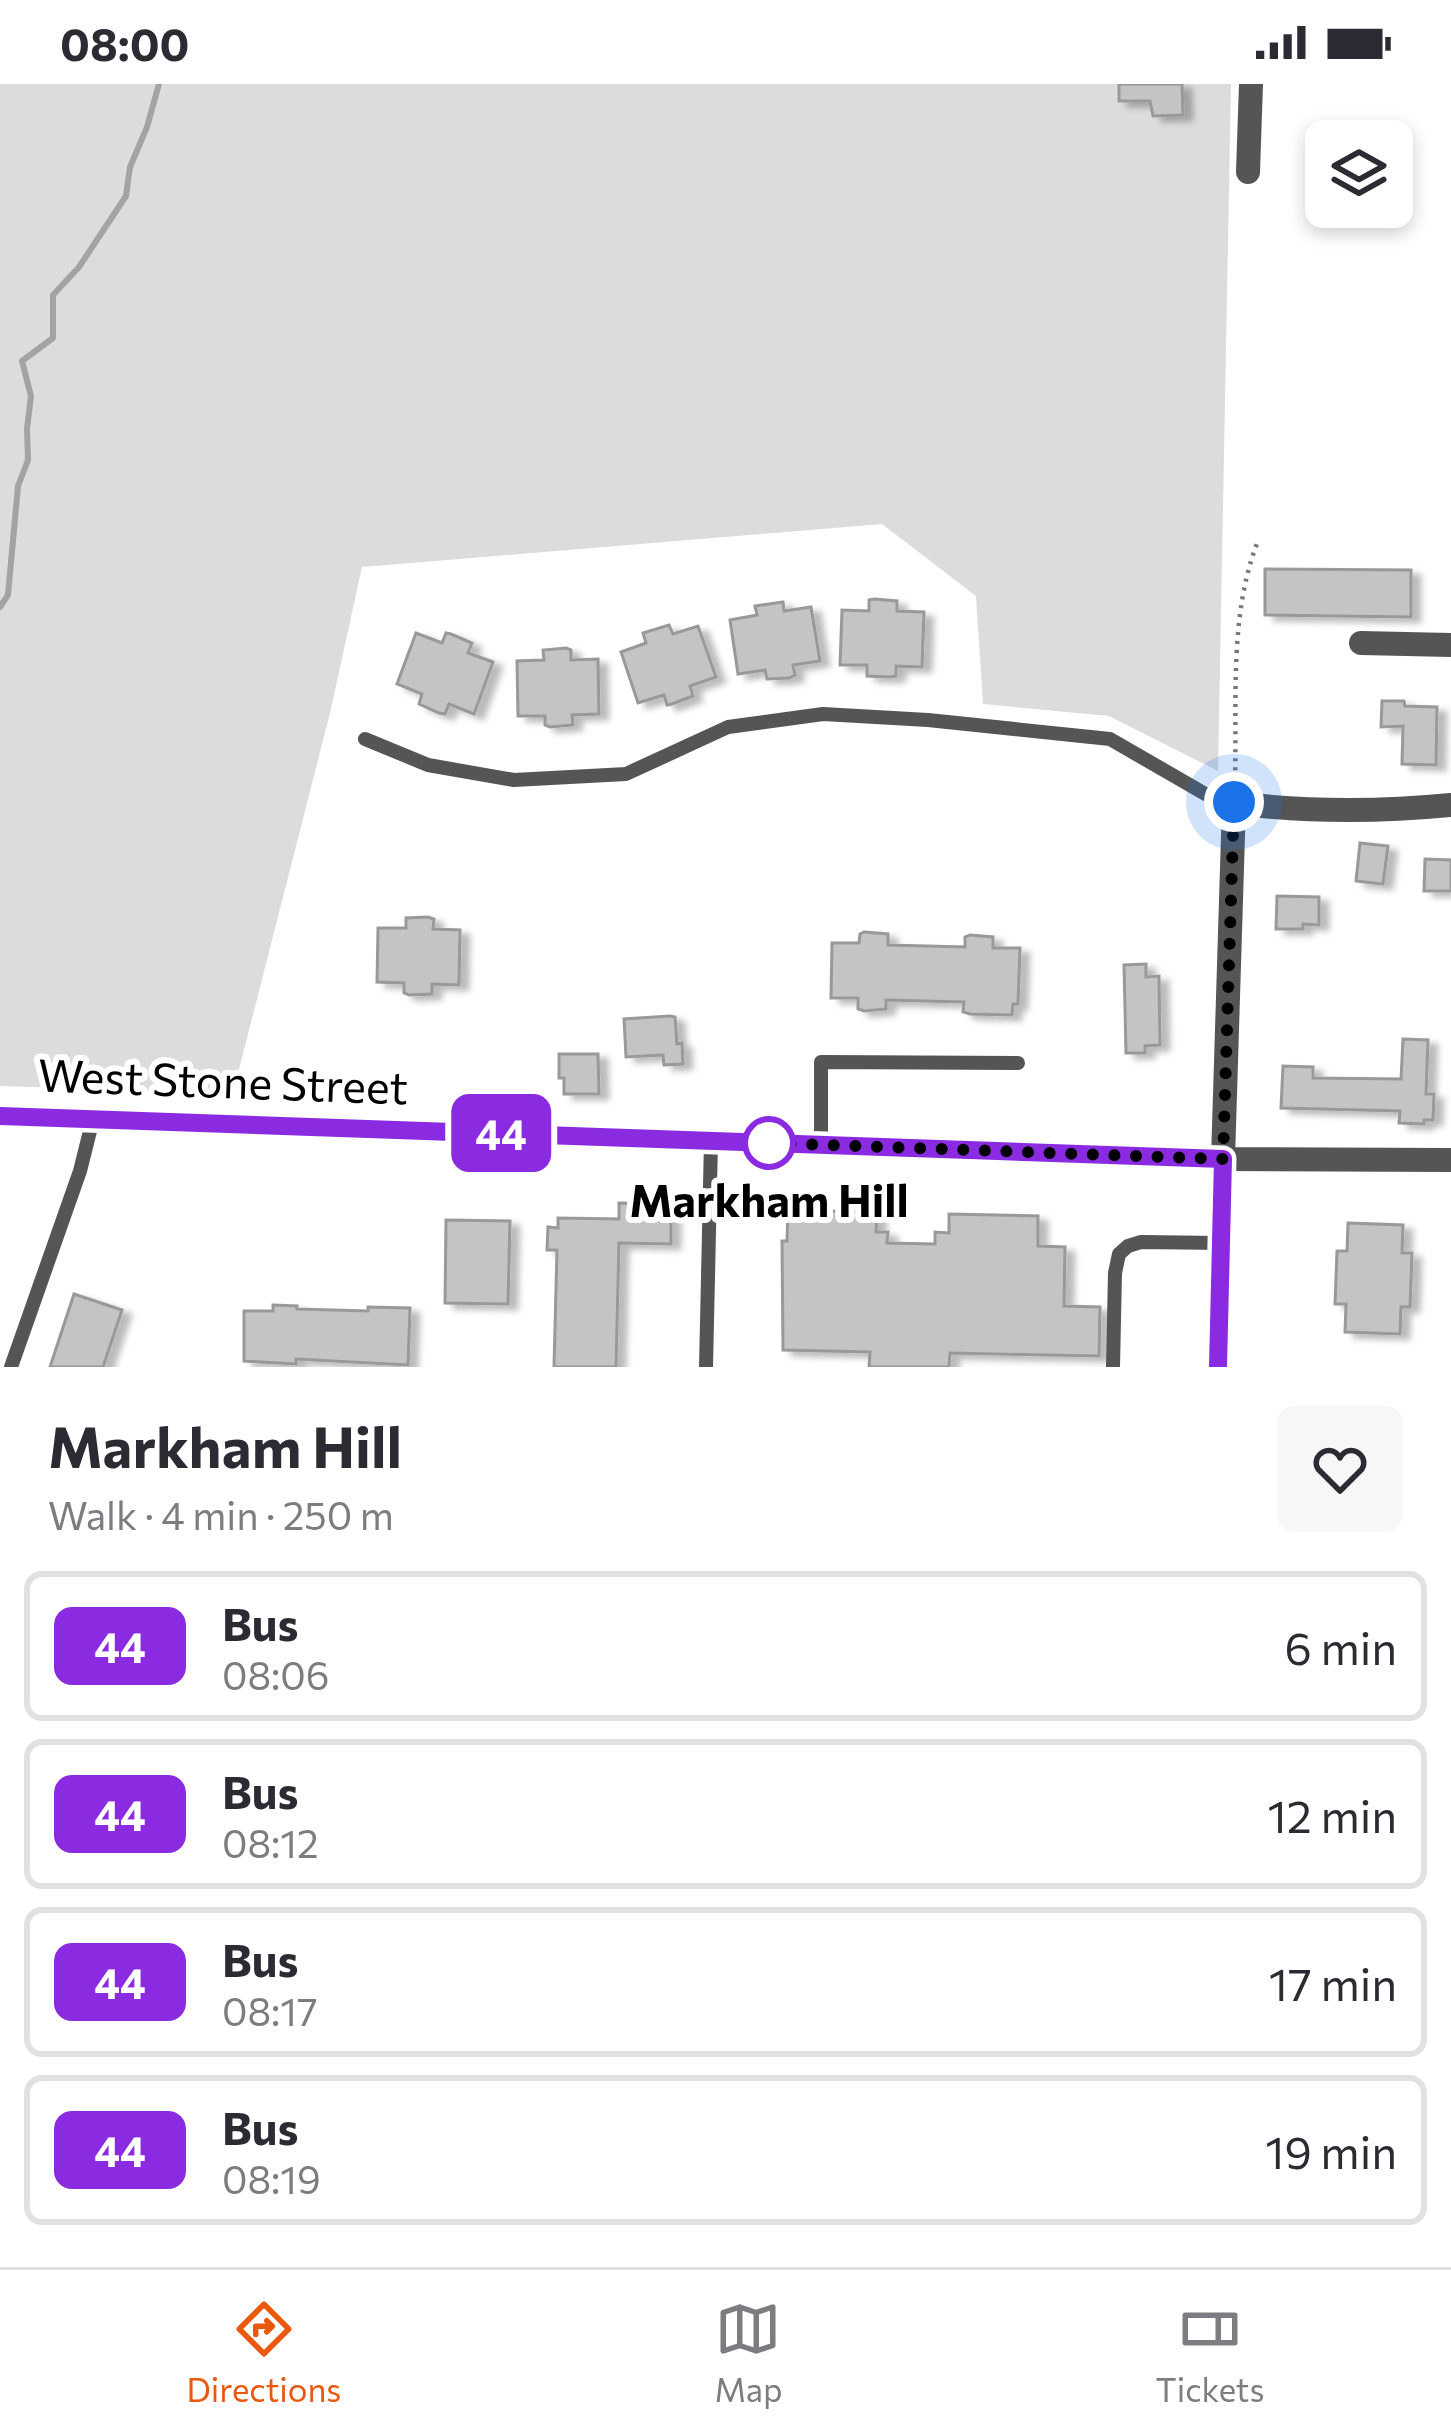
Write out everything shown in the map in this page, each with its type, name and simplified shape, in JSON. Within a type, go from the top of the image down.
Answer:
[{"type":"street","points":[[1248,172],[1251,84]]},
{"type":"street","points":[[1361,643],[1451,645]]},
{"type":"street","points":[[1218,1367],[1234,802],[1371,811],[1451,806]]},
{"type":"street","name":"West Stone Street","points":[[0,1116],[1223,1159],[1451,1160]]},
{"type":"lane","points":[[365,739],[428,764],[514,780],[626,774],[728,727],[823,714],[928,720],[1110,739],[1214,799],[1234,802]]},
{"type":"lane","points":[[821,1144],[821,1062],[1018,1063]]},
{"type":"lane","points":[[11,1367],[80,1171],[93,1119]]},
{"type":"lane","points":[[706,1367],[711,1142]]},
{"type":"lane","points":[[1113,1367],[1119,1254],[1141,1242],[1221,1243]]},
{"type":"path","points":[[1234,802],[1238,640],[1246,572],[1258,541]]},
{"type":"shaded area","points":[[0,84],[1231,84],[1218,771],[1109,716],[983,704],[976,596],[882,524],[362,567],[330,713],[233,1093],[0,1086]]},
{"type":"building","points":[[1119,84],[1182,84],[1183,115],[1153,116],[1150,101],[1119,101]]},
{"type":"building","points":[[1265,569],[1411,570],[1411,617],[1265,615]]},
{"type":"building","points":[[869,600],[897,601],[897,611],[924,612],[922,667],[896,666],[896,676],[889,677],[867,676],[867,665],[840,665],[842,610],[869,611]]},
{"type":"building","points":[[783,602],[784,611],[811,607],[820,661],[793,665],[795,675],[789,678],[767,679],[765,670],[738,674],[730,620],[757,615],[755,606]]},
{"type":"building","points":[[669,625],[673,634],[698,626],[716,677],[690,686],[693,696],[672,704],[667,705],[664,695],[638,703],[621,652],[646,643],[643,633]]},
{"type":"building","points":[[416,633],[442,643],[446,633],[451,634],[472,643],[468,653],[493,662],[474,714],[449,704],[445,714],[439,713],[419,704],[422,694],[397,684]]},
{"type":"building","points":[[543,650],[571,650],[571,660],[598,659],[599,714],[572,715],[573,725],[550,727],[545,725],[545,716],[518,716],[517,661],[544,660]]},
{"type":"building","points":[[1382,701],[1437,707],[1436,765],[1402,764],[1403,726],[1381,727]]},
{"type":"building","points":[[1360,843],[1388,846],[1383,884],[1356,881]]},
{"type":"building","points":[[1425,859],[1451,860],[1451,891],[1424,891]]},
{"type":"building","points":[[1277,896],[1319,897],[1319,925],[1276,929]]},
{"type":"building","points":[[406,918],[434,919],[433,929],[460,930],[459,985],[432,984],[432,994],[409,995],[404,993],[404,983],[377,982],[378,928],[406,928]]},
{"type":"building","points":[[864,932],[888,934],[888,945],[965,947],[965,937],[970,935],[993,937],[993,948],[1020,948],[1018,1004],[1013,1004],[1012,1015],[970,1014],[963,1012],[964,1002],[886,1000],[886,1009],[864,1011],[858,1009],[858,998],[831,998],[832,943],[859,943]]},
{"type":"building","points":[[1146,964],[1146,977],[1159,976],[1160,1045],[1145,1046],[1145,1053],[1126,1053],[1124,965]]},
{"type":"building","points":[[675,1017],[683,1064],[664,1065],[663,1055],[626,1057],[624,1019]]},
{"type":"building","points":[[1403,1039],[1428,1040],[1426,1094],[1434,1094],[1433,1120],[1399,1123],[1400,1111],[1281,1108],[1283,1066],[1313,1067],[1313,1078],[1401,1079]]},
{"type":"building","points":[[559,1054],[598,1054],[599,1094],[564,1094]]},
{"type":"building","points":[[619,1203],[671,1204],[671,1244],[619,1243],[616,1367],[554,1367],[557,1250],[547,1250],[548,1227],[558,1228],[558,1218],[619,1219]]},
{"type":"building","points":[[788,1210],[877,1212],[876,1232],[888,1232],[887,1243],[935,1244],[935,1232],[949,1233],[949,1214],[1038,1216],[1038,1246],[1065,1247],[1064,1306],[1100,1307],[1099,1356],[950,1353],[949,1367],[869,1367],[870,1352],[783,1350],[782,1241],[787,1241]]},
{"type":"building","points":[[446,1220],[510,1221],[508,1304],[445,1303]]},
{"type":"building","points":[[1348,1223],[1403,1225],[1402,1253],[1412,1253],[1410,1307],[1401,1307],[1400,1334],[1345,1332],[1346,1304],[1335,1304],[1337,1251],[1347,1251]]},
{"type":"building","points":[[74,1294],[122,1310],[103,1367],[50,1367]]},
{"type":"building","points":[[273,1305],[368,1311],[368,1307],[410,1308],[408,1365],[244,1361],[244,1311],[273,1311]]},
{"type":"waterway","points":[[0,607],[8,595],[18,486],[28,460],[31,396],[22,361],[53,338],[53,295],[79,267],[126,196],[130,167],[159,84]]},
{"type":"bus line","name":"44","points":[[0,1116],[1223,1159],[1218,1367]]},
{"type":"place","name":"Markham Hill","points":[[769,1143]]},
{"type":"route","points":[[769,1143],[1223,1159],[1234,802]]}]
